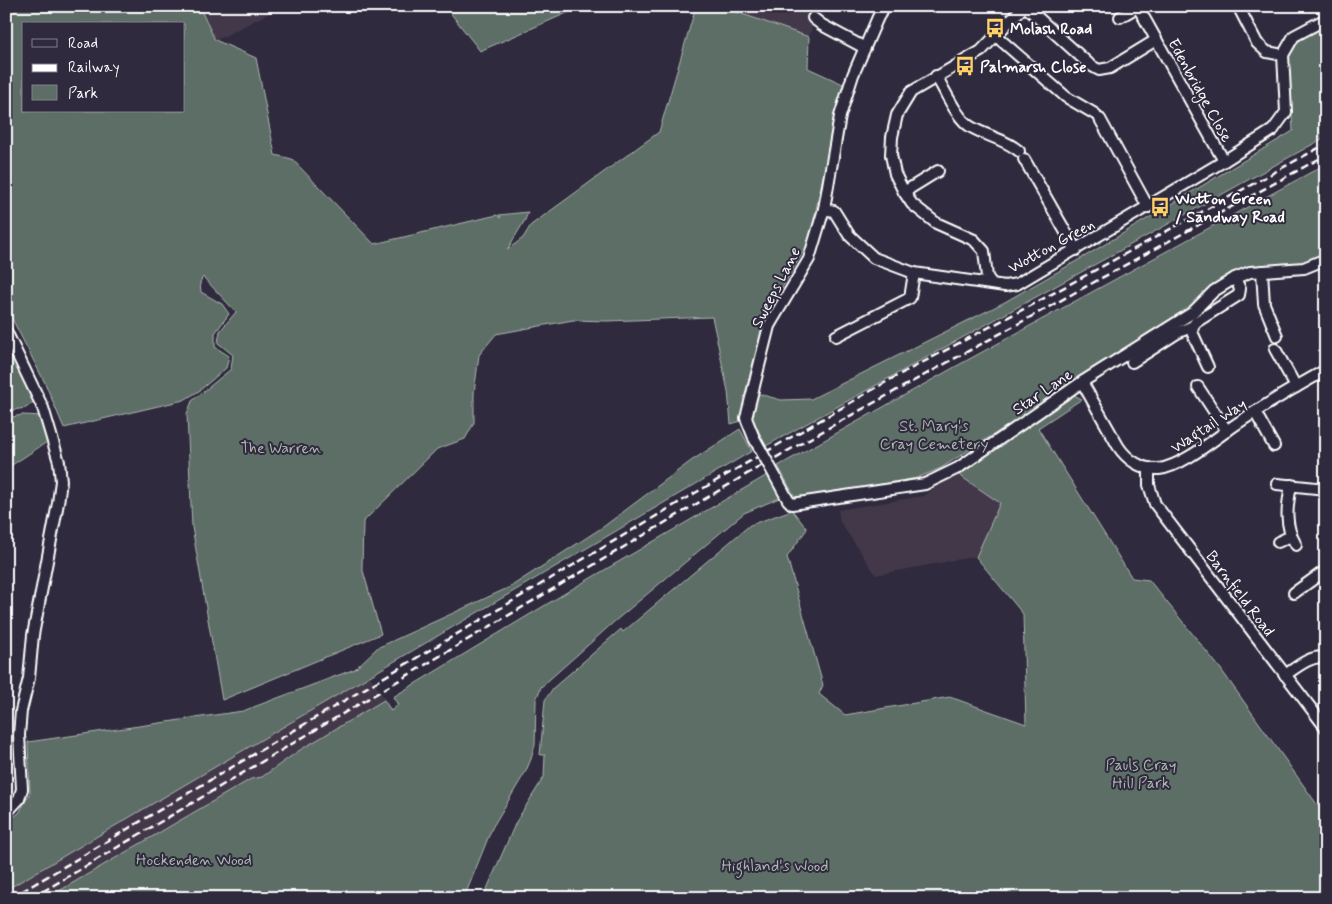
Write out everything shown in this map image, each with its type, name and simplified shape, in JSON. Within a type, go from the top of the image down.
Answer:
[{"type":"street","name":"Sweeps Lane","points":[[792,504],[754,438],[746,418],[768,326],[809,259],[824,209],[840,116],[852,75],[885,6]]},
{"type":"street","points":[[1025,6],[1090,65],[1100,70],[1110,68],[1156,40]]},
{"type":"street","name":"Wotton Green","points":[[1025,6],[981,51],[911,92],[897,115],[892,137],[891,155],[895,174],[912,204],[936,223],[974,240],[984,251],[988,277],[992,284],[1005,286],[1017,284],[1148,207],[1273,130],[1286,112],[1283,55]]},
{"type":"street","points":[[1238,6],[1258,42],[1267,52],[1283,55],[1294,36],[1326,19]]},
{"type":"street","name":"Edenbridge Close","points":[[1120,17],[1138,7],[1224,161]]},
{"type":"street","points":[[813,18],[822,25],[865,48]]},
{"type":"street","points":[[996,36],[1066,97],[1098,116],[1148,207]]},
{"type":"street","points":[[936,76],[963,121],[970,127],[1013,146],[1022,155],[1076,250]]},
{"type":"street","points":[[904,192],[938,171]]},
{"type":"street","points":[[824,209],[834,211],[849,235],[874,258],[914,273],[992,284]]},
{"type":"street","name":"Star Lane","points":[[792,504],[926,484],[958,468],[1082,382],[1192,313],[1214,291],[1235,278],[1250,272],[1304,268],[1326,259]]},
{"type":"street","points":[[1262,271],[1264,304],[1277,336]]},
{"type":"street","points":[[836,336],[910,298],[914,273]]},
{"type":"street","points":[[1132,362],[1177,332],[1193,326],[1196,322],[1239,294],[1240,289],[1235,278]]},
{"type":"street","points":[[1193,326],[1192,332],[1208,367]]},
{"type":"street","points":[[6,331],[43,408],[59,462],[60,481],[58,503],[33,635],[29,678],[21,711],[19,735],[22,790],[19,799],[6,814]]},
{"type":"street","points":[[1275,349],[1296,387]]},
{"type":"street","name":"Wagtail Way","points":[[1149,468],[1158,469],[1179,462],[1254,412],[1326,370]]},
{"type":"street","points":[[1082,382],[1122,452],[1133,462],[1149,468]]},
{"type":"street","points":[[1198,387],[1227,431]]},
{"type":"street","points":[[1254,412],[1274,446]]},
{"type":"street","name":"Barnfield Road","points":[[1149,468],[1149,485],[1155,504],[1326,728]]},
{"type":"street","points":[[1277,484],[1326,489]]},
{"type":"street","points":[[1278,542],[1293,541],[1286,511],[1290,486]]},
{"type":"street","points":[[1307,597],[1298,590],[1326,570]]},
{"type":"street","points":[[1285,675],[1304,662],[1321,657],[1326,658]]},
{"type":"shaded area","points":[[199,6],[283,6],[215,41]]},
{"type":"shaded area","points":[[719,6],[833,6],[816,17],[809,37]]},
{"type":"shaded area","points":[[956,473],[1000,503],[977,556],[876,575],[840,522],[838,510],[923,496]]},
{"type":"shaded area","points":[[355,669],[370,676],[392,710],[328,764],[52,898],[6,898],[6,884]]},
{"type":"green space","name":"The Warren","points":[[9,6],[199,6],[215,40],[256,58],[275,155],[292,159],[374,244],[497,215],[501,218],[499,215],[528,212],[507,250],[523,238],[531,225],[659,132],[696,6],[719,6],[809,37],[808,68],[843,84],[809,242],[766,315],[746,390],[741,421],[731,424],[728,391],[712,317],[607,321],[573,320],[496,334],[479,355],[474,393],[474,423],[465,439],[437,449],[363,522],[362,567],[381,634],[222,700],[192,527],[187,414],[192,401],[231,369],[233,355],[218,343],[220,331],[236,312],[203,277],[200,282],[201,292],[222,304],[229,314],[215,333],[215,347],[229,356],[226,368],[199,391],[184,400],[64,428],[45,383],[6,307],[6,8]]},
{"type":"green space","points":[[445,6],[583,6],[480,51]]},
{"type":"green space","points":[[1326,26],[1326,137],[766,446],[751,416],[756,393],[781,400],[811,399],[1003,303],[1087,255],[1293,131],[1288,58],[1298,41]]},
{"type":"green space","name":"St. Mary's Cray Cemetery","points":[[1326,164],[1326,253],[1300,265],[1257,267],[941,468],[917,478],[823,496],[796,499],[778,466]]},
{"type":"green space","points":[[6,337],[36,400],[26,408],[6,411]]},
{"type":"green space","name":"Pauls Cray Hill Park","points":[[1072,394],[1082,399],[1038,428],[1132,578],[1149,580],[1220,668],[1326,817],[1326,898],[483,898],[516,822],[544,777],[545,755],[540,755],[545,700],[553,688],[621,629],[623,632],[750,525],[792,510],[807,529],[787,557],[823,685],[819,694],[845,715],[950,697],[1026,724],[1023,614],[976,557],[1000,503],[956,473]]},
{"type":"green space","points":[[23,415],[43,416],[50,440],[6,469],[6,418]]},
{"type":"green space","points":[[740,429],[752,451],[6,890],[6,822],[19,813],[30,793],[28,742],[243,711],[355,669],[377,648],[510,587],[603,527],[691,461]]},
{"type":"green space","name":"Hockenden Wood","points":[[769,474],[784,496],[744,513],[615,621],[541,687],[536,700],[535,745],[531,759],[526,771],[492,828],[464,898],[47,898],[251,779],[262,777],[300,750],[384,700],[391,711],[398,705],[393,697],[572,589]]},
{"type":"railway","points":[[11,898],[893,378],[1037,302],[1326,144]]},
{"type":"railway","points":[[32,898],[752,471],[1326,155]]},
{"type":"place","name":"Molash Road","points":[[995,28]]},
{"type":"place","name":"Palmarsh Close","points":[[965,66]]},
{"type":"place","name":"Wotton Green / Sandway Road","points":[[1160,207]]},
{"type":"park label","name":"Highland's Wood","points":[[775,865]]}]
